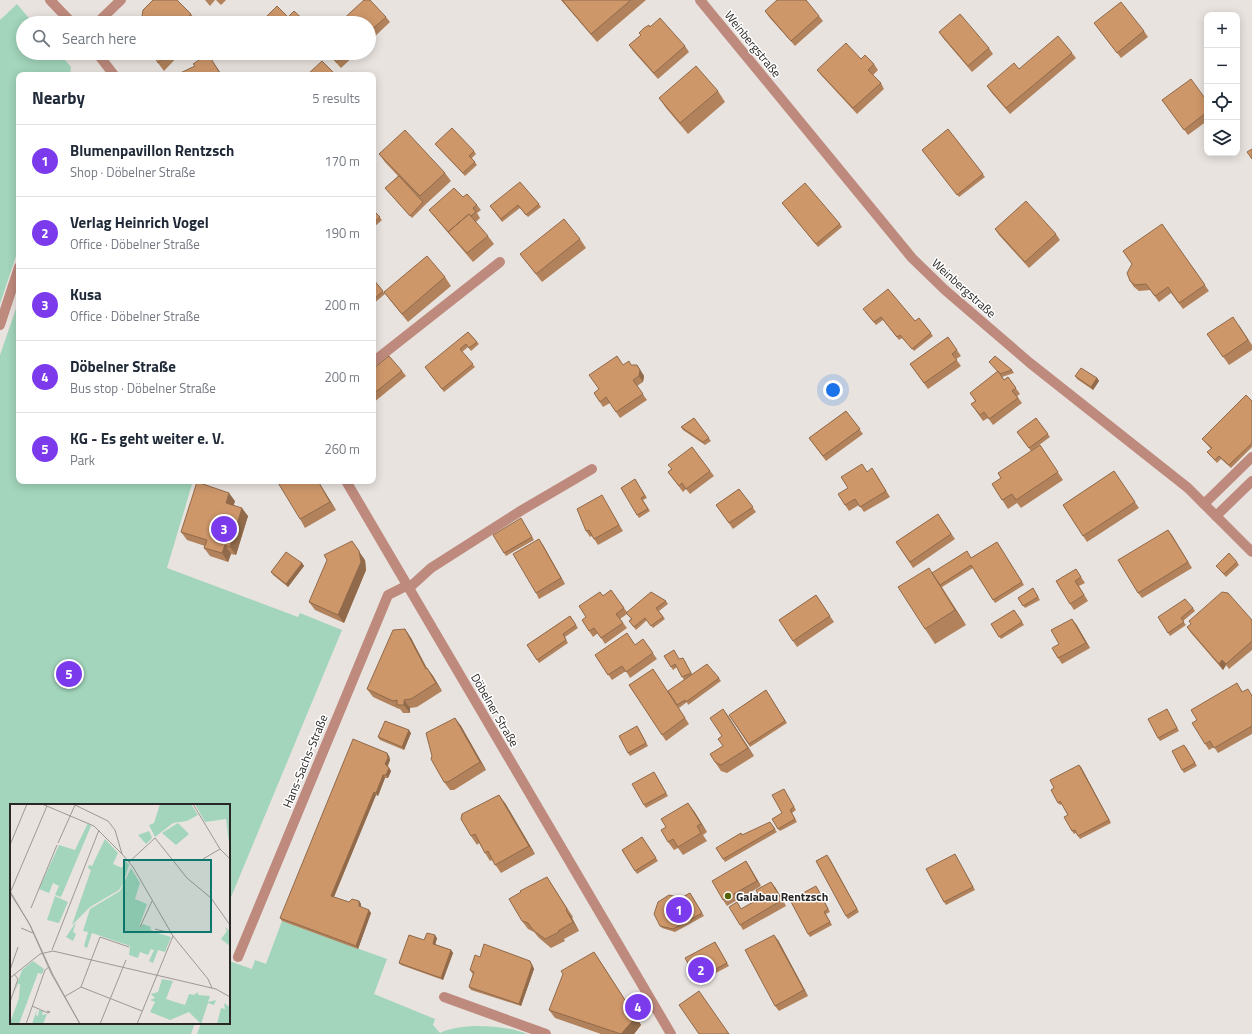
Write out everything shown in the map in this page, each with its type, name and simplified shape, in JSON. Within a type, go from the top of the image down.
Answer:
[{"type":"street","points":[[50,0],[65,16]]},
{"type":"street","points":[[104,16],[121,0]]},
{"type":"street","name":"Weinbergstraße","points":[[700,0],[912,258],[945,290],[1030,363],[1188,488],[1252,552]]},
{"type":"street","points":[[102,60],[109,72]]},
{"type":"street","points":[[376,360],[500,262]]},
{"type":"street","points":[[0,325],[16,276]]},
{"type":"street","points":[[1204,504],[1252,458]]},
{"type":"street","name":"Hans-Sachs-Straße","points":[[238,957],[388,595],[408,586],[431,568],[522,510],[592,469]]},
{"type":"street","points":[[1216,516],[1252,481]]},
{"type":"street","name":"Döbelner Straße","points":[[348,484],[671,1034]]},
{"type":"street","points":[[444,997],[546,1034]]},
{"type":"green space","points":[[17,4],[27,16],[16,16],[16,60],[65,60],[71,67],[70,72],[16,72],[16,256],[0,304],[0,20]]},
{"type":"green space","points":[[16,309],[16,484],[192,484],[167,568],[298,617],[300,613],[342,630],[230,900],[230,804],[10,804],[10,1024],[195,1024],[191,1034],[0,1034],[0,355]]},
{"type":"green space","points":[[282,921],[387,959],[374,994],[435,1019],[433,1025],[440,1033],[459,1027],[483,1026],[507,1028],[527,1034],[197,1034],[201,1024],[230,1024],[230,961],[252,969],[255,960],[266,964]]},
{"type":"building","points":[[153,0],[177,0],[191,14],[189,16],[142,16],[143,10]]},
{"type":"building","points":[[364,0],[370,0],[386,17],[376,26],[376,16],[347,16]]},
{"type":"building","points":[[562,0],[631,0],[591,34]]},
{"type":"building","points":[[777,0],[806,0],[819,16],[791,41],[765,11]]},
{"type":"building","points":[[1121,2],[1144,31],[1117,53],[1094,23]]},
{"type":"building","points":[[277,6],[287,16],[267,16]]},
{"type":"building","points":[[294,11],[299,16],[289,16]]},
{"type":"building","points":[[960,14],[989,48],[968,66],[939,32]]},
{"type":"building","points":[[660,18],[685,46],[654,73],[629,45],[641,35],[639,33],[644,28],[649,25],[650,27]]},
{"type":"building","points":[[1058,36],[1072,53],[1006,108],[987,86],[1014,63],[1019,69]]},
{"type":"building","points":[[846,43],[861,59],[865,55],[874,64],[868,70],[881,83],[853,108],[817,70]]},
{"type":"building","points":[[199,60],[212,60],[219,72],[182,72],[195,66],[193,64]]},
{"type":"building","points":[[322,61],[333,72],[310,72]]},
{"type":"building","points":[[696,66],[718,91],[680,123],[659,98]]},
{"type":"building","points":[[1191,79],[1204,97],[1204,114],[1184,130],[1162,100]]},
{"type":"building","points":[[452,128],[474,151],[469,156],[475,162],[463,173],[435,144]]},
{"type":"building","points":[[948,129],[983,174],[957,195],[922,150]]},
{"type":"building","points":[[405,130],[445,173],[420,196],[379,154]]},
{"type":"building","points":[[1252,149],[1252,159],[1247,152]]},
{"type":"building","points":[[399,176],[423,202],[410,216],[385,188]]},
{"type":"building","points":[[520,182],[539,204],[526,215],[518,205],[501,219],[490,206]]},
{"type":"building","points":[[805,183],[840,224],[816,244],[782,203]]},
{"type":"building","points":[[454,188],[463,197],[467,194],[477,205],[473,208],[476,212],[471,216],[469,214],[448,232],[429,210]]},
{"type":"building","points":[[1026,201],[1056,234],[1025,262],[995,229]]},
{"type":"building","points":[[376,213],[380,217],[376,220]]},
{"type":"building","points":[[469,214],[488,236],[467,253],[448,232]]},
{"type":"building","points":[[564,219],[580,239],[536,274],[520,254]]},
{"type":"building","points":[[1162,224],[1205,285],[1179,303],[1168,287],[1155,296],[1146,284],[1135,285],[1130,281],[1127,273],[1132,264],[1123,251]]},
{"type":"building","points":[[427,256],[445,277],[402,314],[384,292]]},
{"type":"building","points":[[376,283],[383,291],[376,297]]},
{"type":"building","points":[[888,289],[915,321],[919,318],[931,333],[912,349],[900,335],[897,337],[881,317],[874,322],[863,309]]},
{"type":"building","points":[[1233,317],[1248,340],[1223,357],[1207,334]]},
{"type":"building","points":[[468,332],[477,342],[469,348],[466,344],[460,349],[473,364],[442,389],[425,367]]},
{"type":"building","points":[[948,337],[957,350],[952,354],[957,360],[924,383],[910,364]]},
{"type":"building","points":[[389,356],[402,371],[376,392],[376,367]]},
{"type":"building","points":[[617,356],[623,365],[629,361],[631,365],[637,365],[640,370],[639,376],[633,380],[643,394],[616,412],[606,397],[600,402],[594,393],[599,389],[589,375]]},
{"type":"building","points":[[995,356],[1012,370],[1000,374],[989,362]]},
{"type":"building","points":[[1081,368],[1097,378],[1091,387],[1075,376]]},
{"type":"building","points":[[998,371],[1004,380],[1008,377],[1016,388],[1012,391],[1018,398],[989,419],[984,412],[980,415],[971,404],[976,401],[970,393]]},
{"type":"building","points":[[1246,395],[1252,401],[1252,443],[1229,465],[1219,456],[1215,460],[1207,452],[1212,448],[1202,439]]},
{"type":"building","points":[[846,411],[860,429],[823,456],[809,438]]},
{"type":"building","points":[[694,418],[709,438],[703,442],[681,427]]},
{"type":"building","points":[[1036,418],[1048,434],[1029,448],[1017,432]]},
{"type":"building","points":[[1040,445],[1058,472],[1016,500],[1012,494],[1002,500],[992,484],[1001,478],[998,473]]},
{"type":"building","points":[[692,447],[710,471],[686,489],[682,483],[679,486],[668,472],[672,469],[668,465]]},
{"type":"building","points":[[862,464],[867,472],[872,468],[886,491],[860,507],[855,499],[845,505],[838,494],[848,488],[841,477]]},
{"type":"building","points":[[1114,471],[1135,502],[1083,536],[1063,505]]},
{"type":"building","points":[[635,479],[645,496],[641,498],[648,509],[637,515],[621,488]]},
{"type":"building","points":[[196,484],[203,484],[229,493],[226,503],[242,508],[230,547],[225,545],[222,553],[204,548],[207,540],[181,532]]},
{"type":"building","points":[[279,484],[320,484],[330,502],[300,519]]},
{"type":"building","points":[[739,489],[753,507],[729,523],[716,505]]},
{"type":"building","points":[[602,495],[619,525],[594,539],[589,530],[586,531],[577,509]]},
{"type":"building","points":[[938,514],[951,534],[910,562],[896,542]]},
{"type":"building","points":[[521,518],[532,537],[504,553],[493,535]]},
{"type":"building","points":[[1168,530],[1188,562],[1138,593],[1118,560]]},
{"type":"building","points":[[539,539],[561,578],[536,593],[513,554]]},
{"type":"building","points":[[352,541],[359,551],[361,562],[338,615],[309,602],[327,560],[324,555]]},
{"type":"building","points":[[997,542],[1022,582],[993,600],[971,565],[940,585],[932,573],[967,551],[971,558]]},
{"type":"building","points":[[286,552],[302,563],[286,584],[271,572]]},
{"type":"building","points":[[1229,553],[1237,562],[1224,574],[1216,566]]},
{"type":"building","points":[[929,568],[955,610],[925,629],[898,587]]},
{"type":"building","points":[[1076,569],[1081,577],[1075,581],[1084,595],[1070,604],[1056,581]]},
{"type":"building","points":[[1033,588],[1038,597],[1023,606],[1018,598]]},
{"type":"building","points":[[611,590],[624,608],[616,614],[623,623],[601,638],[594,628],[589,631],[582,620],[586,617],[579,606],[600,592],[603,596]]},
{"type":"building","points":[[651,592],[666,601],[656,608],[663,617],[651,626],[645,618],[634,627],[629,621],[632,619],[626,613]]},
{"type":"building","points":[[1222,592],[1228,593],[1252,620],[1252,641],[1226,664],[1222,660],[1219,664],[1187,627],[1191,624],[1189,621]]},
{"type":"building","points":[[816,595],[830,616],[793,641],[779,620]]},
{"type":"building","points":[[1185,599],[1193,608],[1181,618],[1184,622],[1168,633],[1158,617]]},
{"type":"building","points":[[1014,610],[1022,622],[999,637],[991,624]]},
{"type":"building","points":[[570,616],[576,625],[563,634],[566,640],[537,660],[527,645]]},
{"type":"building","points":[[1072,619],[1086,643],[1058,658],[1052,648],[1059,644],[1051,630]]},
{"type":"building","points":[[405,629],[426,669],[427,668],[436,683],[411,699],[404,700],[404,705],[397,705],[397,700],[393,701],[367,689],[393,630]]},
{"type":"building","points":[[627,633],[635,645],[643,639],[653,653],[626,672],[622,666],[608,675],[595,655]]},
{"type":"building","points":[[674,650],[679,659],[683,658],[691,673],[682,677],[675,664],[671,667],[664,656]]},
{"type":"building","points":[[707,664],[719,678],[686,702],[685,700],[677,705],[668,691]]},
{"type":"building","points":[[653,669],[685,718],[662,735],[629,685]]},
{"type":"building","points":[[1237,683],[1242,692],[1248,689],[1252,696],[1252,726],[1214,748],[1210,741],[1205,744],[1192,723],[1197,720],[1191,710]]},
{"type":"building","points":[[766,690],[785,721],[749,744],[729,715]]},
{"type":"building","points":[[723,709],[748,748],[721,765],[715,762],[710,754],[723,746],[718,739],[722,736],[710,718]]},
{"type":"building","points":[[1167,709],[1177,728],[1158,738],[1148,719]]},
{"type":"building","points":[[455,718],[480,762],[448,782],[444,782],[431,759],[432,756],[426,733]]},
{"type":"building","points":[[385,721],[409,730],[402,747],[378,737]]},
{"type":"building","points":[[637,726],[646,743],[628,753],[619,736]]},
{"type":"building","points":[[353,739],[387,753],[388,758],[385,764],[389,768],[386,775],[383,775],[376,793],[374,792],[331,896],[349,902],[352,899],[359,901],[359,906],[369,910],[356,946],[280,918]]},
{"type":"building","points":[[1184,745],[1195,763],[1182,770],[1172,751]]},
{"type":"building","points":[[1079,765],[1109,820],[1078,836],[1075,830],[1072,831],[1064,817],[1068,815],[1060,801],[1058,803],[1051,790],[1054,788],[1050,780]]},
{"type":"building","points":[[654,772],[666,793],[644,805],[632,784]]},
{"type":"building","points":[[784,789],[794,807],[790,810],[795,819],[778,829],[772,819],[782,813],[772,795]]},
{"type":"building","points":[[499,795],[529,846],[495,865],[488,851],[485,853],[475,834],[471,836],[461,819],[462,814]]},
{"type":"building","points":[[688,803],[701,824],[697,826],[701,833],[678,847],[673,839],[668,842],[661,830],[666,827],[661,819]]},
{"type":"building","points":[[770,822],[775,829],[723,859],[716,848],[741,833],[742,835]]},
{"type":"building","points":[[642,837],[656,858],[635,871],[622,850]]},
{"type":"building","points":[[955,854],[973,887],[944,902],[926,869]]},
{"type":"building","points":[[827,855],[857,909],[846,916],[816,861]]},
{"type":"building","points":[[746,861],[757,881],[723,900],[712,881]]},
{"type":"building","points":[[547,877],[567,909],[566,910],[573,922],[558,931],[559,932],[545,939],[533,930],[528,923],[522,921],[509,899],[521,892],[520,891]]},
{"type":"building","points":[[771,882],[782,900],[740,925],[729,907],[737,902],[741,909],[760,898],[756,890]]},
{"type":"building","points":[[816,886],[828,909],[824,912],[830,922],[808,934],[790,900]]},
{"type":"building","points":[[690,893],[702,913],[673,929],[660,926],[654,914],[658,902],[669,895],[681,898]]},
{"type":"building","points":[[427,933],[435,935],[433,944],[451,950],[441,978],[399,963],[409,935],[424,940]]},
{"type":"building","points":[[774,935],[804,990],[775,1006],[745,950]]},
{"type":"building","points":[[715,942],[727,963],[697,979],[685,958]]},
{"type":"building","points":[[484,944],[530,961],[532,966],[519,1004],[469,987],[474,972],[470,970],[475,955],[480,957]]},
{"type":"building","points":[[594,952],[636,1017],[621,1034],[549,1010],[563,974],[561,971]]},
{"type":"building","points":[[699,991],[729,1034],[699,1034],[679,1005]]},
{"type":"place","name":"Kusa","points":[[224,529]]},
{"type":"place","name":"KG - Es geht weiter e. V.","points":[[69,674]]},
{"type":"place","name":"Galabau Rentzsch","points":[[728,896]]},
{"type":"place","name":"Blumenpavillon Rentzsch","points":[[679,910]]},
{"type":"place","name":"Verlag Heinrich Vogel","points":[[701,970]]},
{"type":"place","name":"Döbelner Straße","points":[[638,1007]]}]
